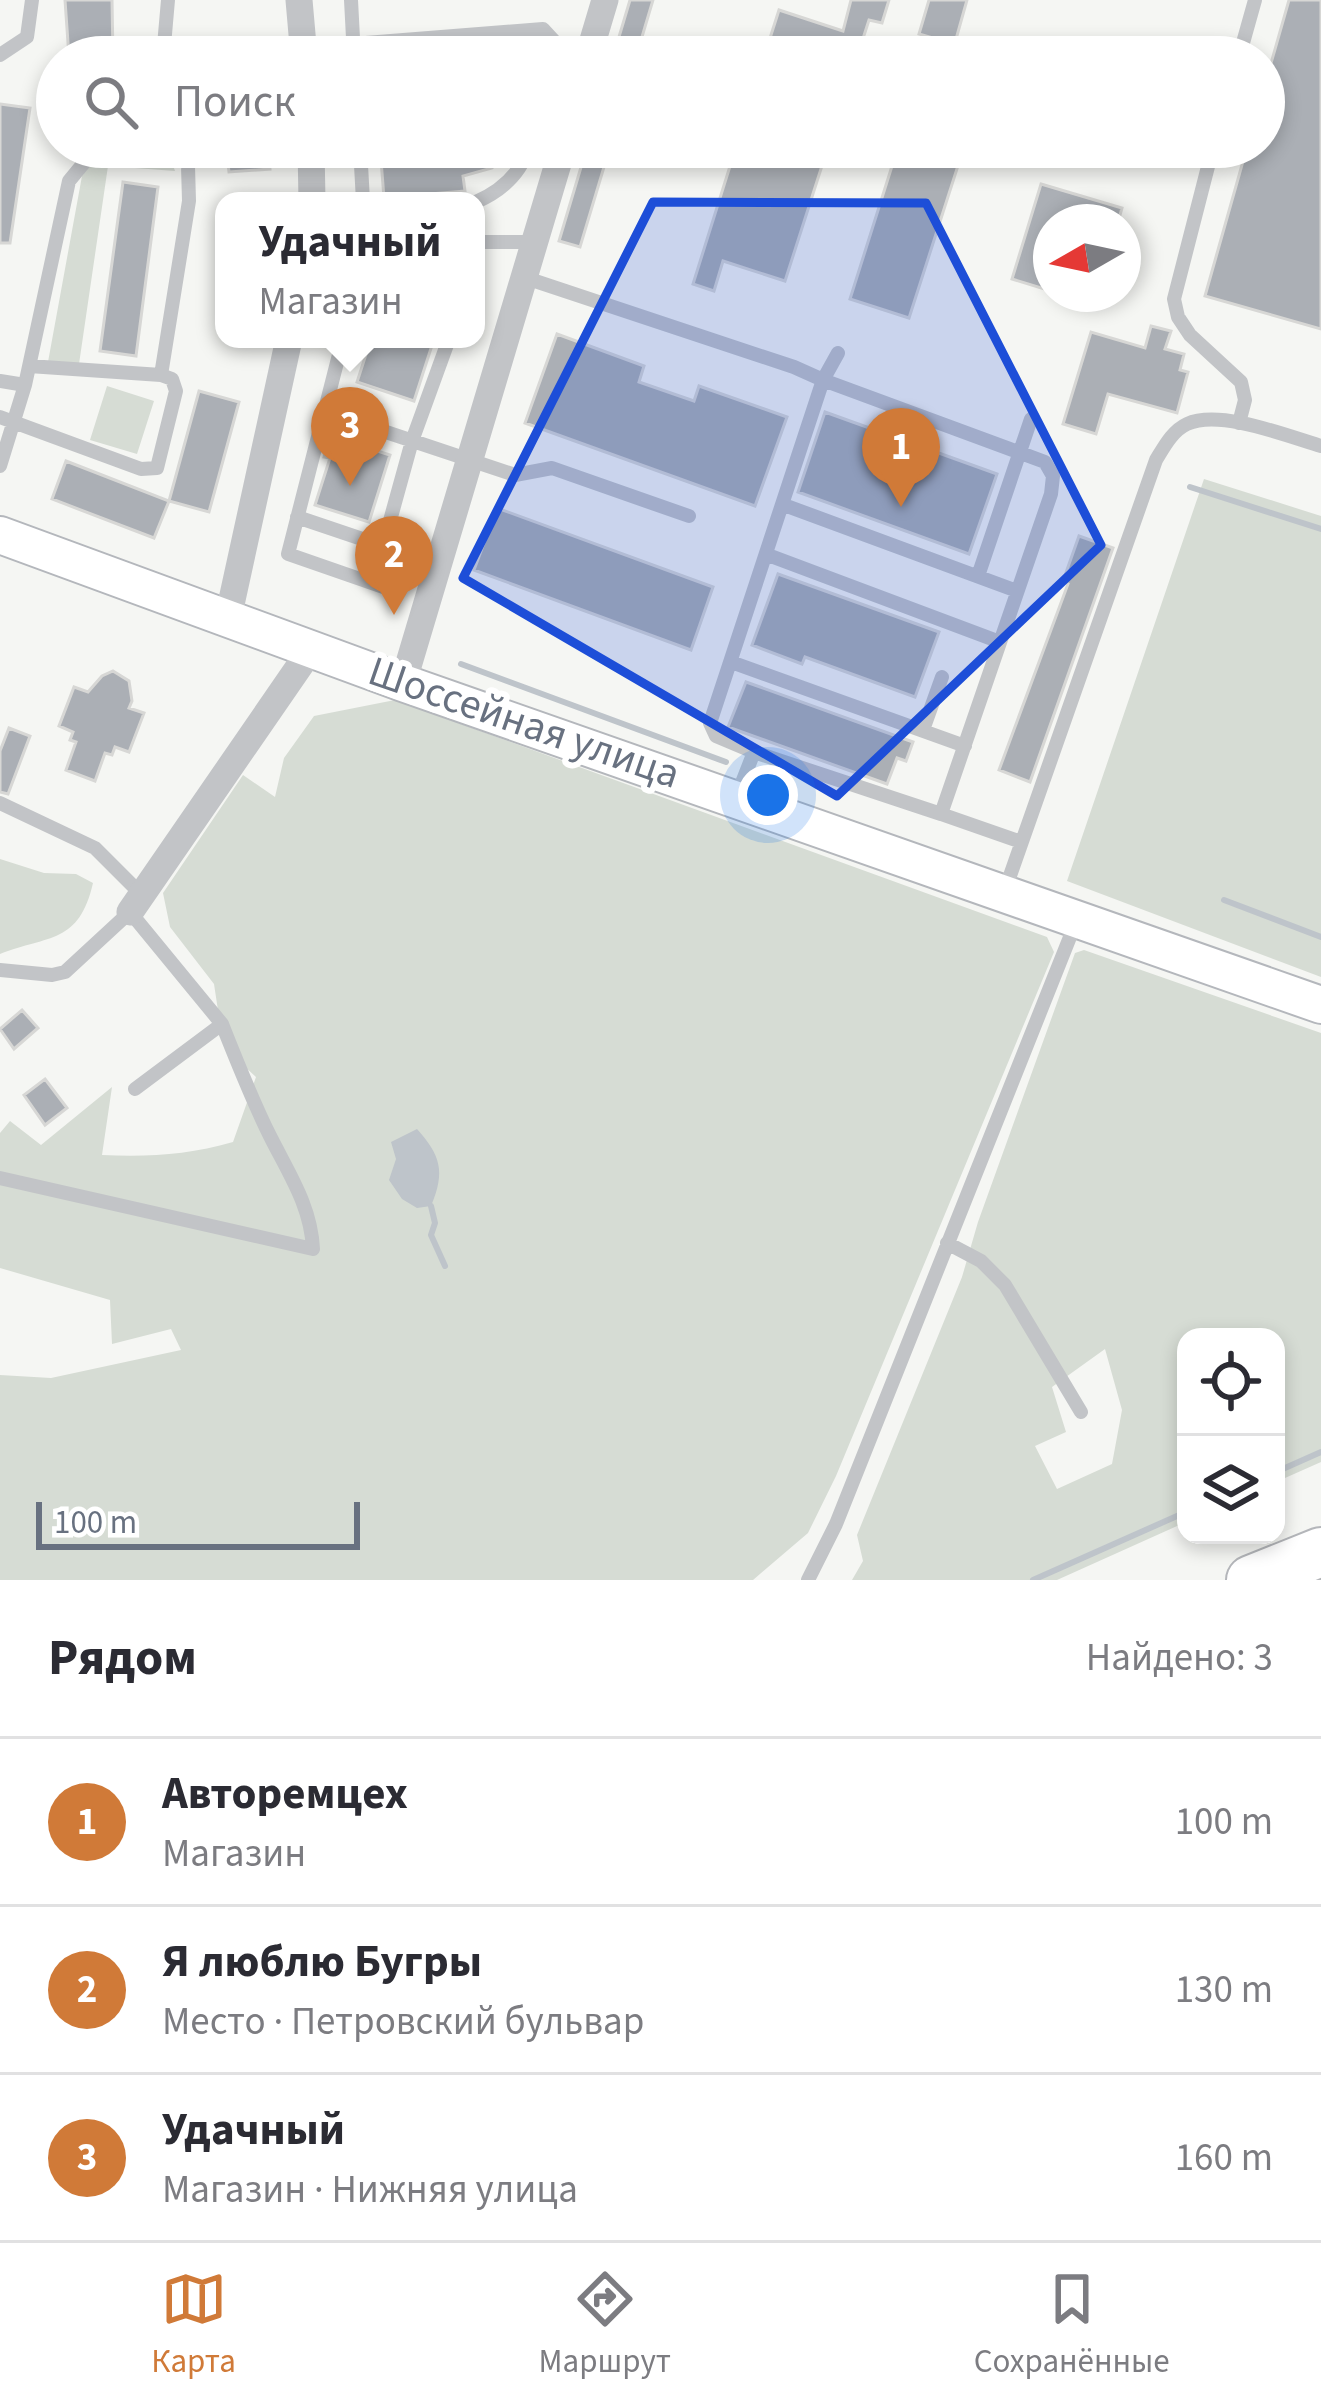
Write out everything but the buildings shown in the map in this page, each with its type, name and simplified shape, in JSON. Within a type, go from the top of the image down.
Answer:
[{"type":"highway","points":[[1251,1580],[1321,1552]]},
{"type":"main road","name":"Шоссейная улица","points":[[0,536],[403,683],[1321,1005]]},
{"type":"street","points":[[299,0],[302,36]]},
{"type":"street","points":[[595,36],[605,0]]},
{"type":"street","points":[[403,683],[557,168]]},
{"type":"street","points":[[228,618],[287,348]]},
{"type":"street","points":[[136,904],[312,648]]},
{"type":"lane","points":[[0,56],[27,37],[32,0]]},
{"type":"lane","points":[[165,36],[168,0]]},
{"type":"lane","points":[[351,0],[352,36]]},
{"type":"lane","points":[[1245,36],[1255,0]]},
{"type":"lane","points":[[480,36],[543,29],[550,36]]},
{"type":"lane","points":[[0,466],[7,419],[25,386],[69,181],[80,168]]},
{"type":"lane","points":[[161,375],[189,201],[188,168]]},
{"type":"lane","points":[[485,196],[521,168]]},
{"type":"lane","points":[[1208,168],[1174,299],[1178,317],[1190,335],[1241,382],[1245,400],[1239,423]]},
{"type":"lane","points":[[485,245],[536,242]]},
{"type":"lane","points":[[526,278],[658,314],[1045,462],[1053,476],[1052,494],[941,814]]},
{"type":"lane","points":[[341,348],[288,554],[383,587]]},
{"type":"lane","points":[[297,518],[383,546],[412,441],[446,348]]},
{"type":"lane","points":[[838,353],[823,380],[711,730],[754,752],[1021,842]]},
{"type":"lane","points":[[7,419],[141,469],[157,468],[176,391],[172,379],[28,366]]},
{"type":"lane","points":[[0,381],[25,386]]},
{"type":"lane","points":[[326,412],[515,475],[552,468],[689,516]]},
{"type":"lane","points":[[1004,892],[1156,460],[1172,435],[1185,424],[1207,418],[1321,446]]},
{"type":"lane","points":[[977,576],[1031,419]]},
{"type":"lane","points":[[784,505],[1018,591]]},
{"type":"lane","points":[[768,555],[1000,642]]},
{"type":"lane","points":[[731,662],[965,746]]},
{"type":"lane","points":[[923,730],[942,677]]},
{"type":"lane","points":[[736,798],[754,752]]},
{"type":"lane","points":[[0,803],[95,848],[222,1024],[298,1189],[312,1225],[313,1249],[0,1178]]},
{"type":"lane","points":[[0,970],[65,972],[136,904]]},
{"type":"lane","points":[[808,1580],[836,1524],[1078,917]]},
{"type":"lane","points":[[136,1089],[222,1024]]},
{"type":"lane","points":[[947,1243],[980,1262],[1005,1285],[1082,1412]]},
{"type":"highlighted area","points":[[653,202],[926,203],[1101,545],[837,796],[463,578]]},
{"type":"shaded area","points":[[88,168],[108,168],[79,364],[48,362],[82,176]]},
{"type":"shaded area","points":[[107,386],[154,401],[137,454],[90,440]]},
{"type":"shaded area","points":[[1204,479],[1321,516],[1321,977],[1067,881]]},
{"type":"shaded area","points":[[395,700],[1047,937],[1054,952],[836,1476],[808,1533],[753,1580],[0,1580],[0,1375],[51,1378],[181,1350],[171,1329],[112,1344],[110,1300],[0,1268],[0,1133],[10,1121],[41,1145],[112,1087],[102,1155],[168,1154],[233,1142],[256,1077],[232,1055],[214,984],[170,927],[163,893],[243,775],[275,797],[284,758],[314,716]]},
{"type":"shaded area","points":[[0,859],[44,873],[76,874],[93,883],[79,917],[60,934],[0,954]]},
{"type":"shaded area","points":[[1084,950],[1321,1033],[1321,1462],[1285,1478],[1285,1328],[1177,1328],[1177,1526],[1057,1580],[852,1580],[863,1561],[857,1535],[962,1277],[1075,953]],"holes":[[[1105,1349],[1122,1410],[1112,1464],[1057,1489],[1035,1446],[1066,1432],[1052,1387]]]},
{"type":"shaded area","points":[[417,1129],[431,1147],[439,1173],[431,1206],[417,1208],[402,1199],[389,1180],[396,1159],[391,1142]]},
{"type":"waterway","points":[[1190,487],[1321,529]]},
{"type":"waterway","points":[[461,664],[726,762]]},
{"type":"waterway","points":[[1224,900],[1321,937]]},
{"type":"waterway","points":[[431,1206],[435,1223],[431,1235],[445,1266]]},
{"type":"waterway","points":[[1285,1468],[1321,1452]]},
{"type":"waterway","points":[[1033,1580],[1177,1516]]},
{"type":"place","name":"Удачный","points":[[350,486]]},
{"type":"place","name":"Авторемцех","points":[[901,507]]},
{"type":"place","name":"Я люблю Бугры","points":[[394,615]]}]
